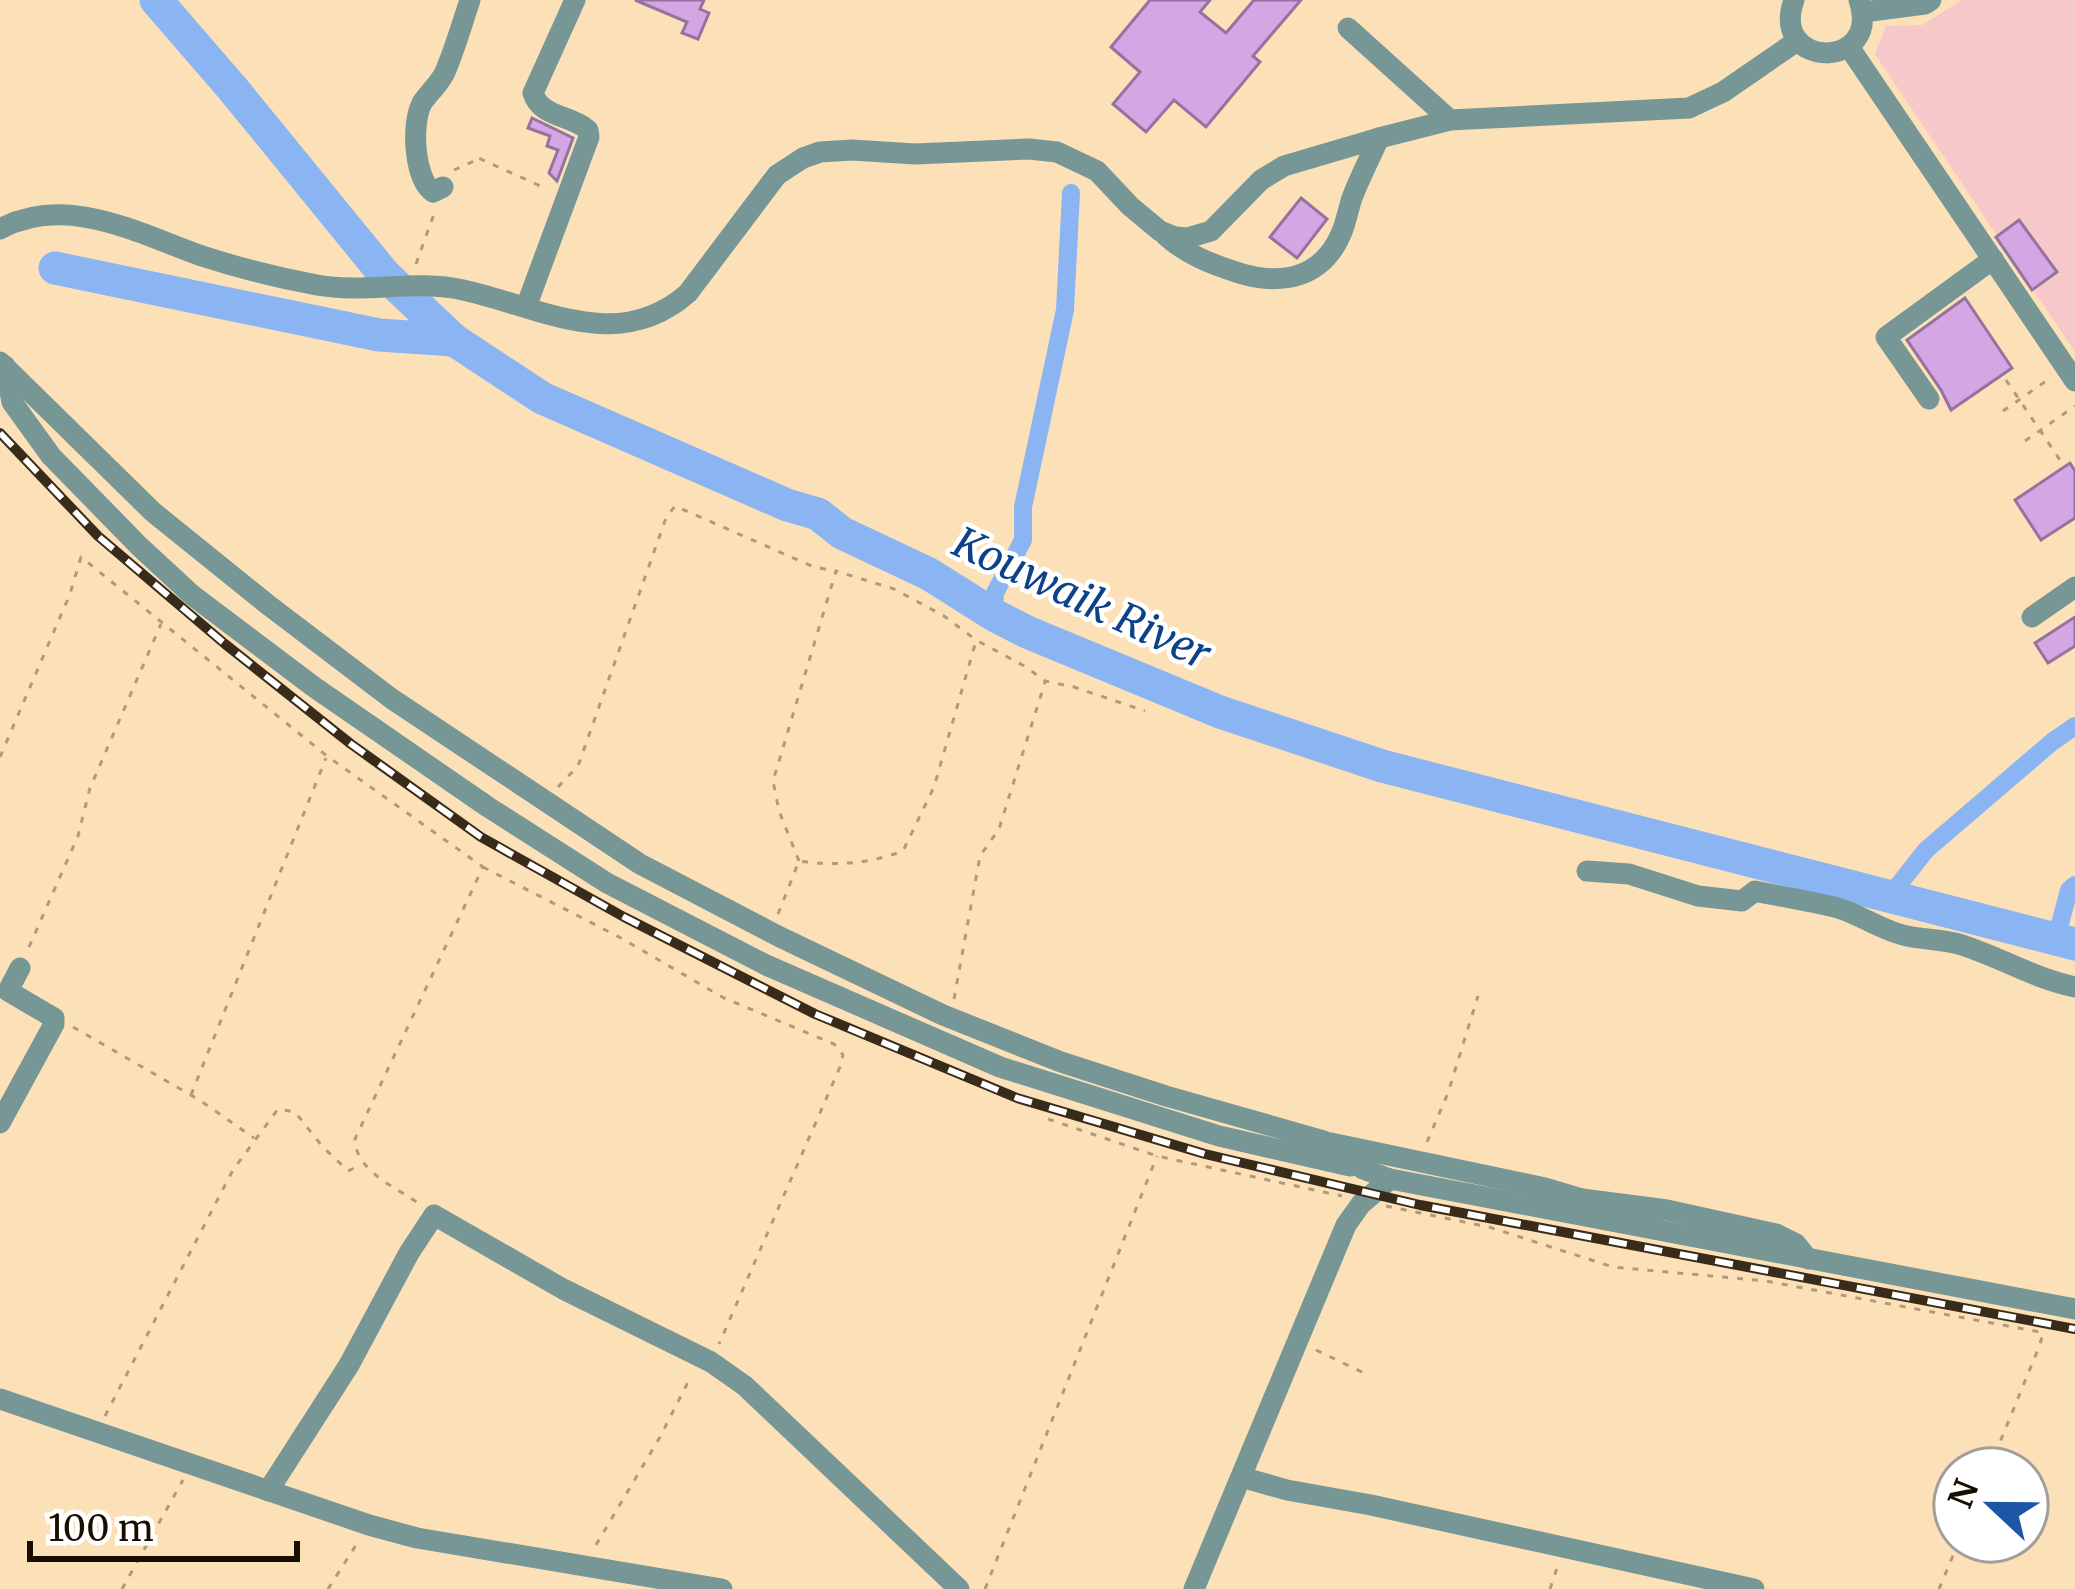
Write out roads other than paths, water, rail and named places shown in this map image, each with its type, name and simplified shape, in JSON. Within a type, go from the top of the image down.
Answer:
[{"type":"street","points":[[443,187],[433,192],[424,185],[417,167],[418,122],[421,105],[442,80],[470,0]]},
{"type":"street","points":[[526,307],[589,137],[581,124],[545,110],[533,93],[575,0]]},
{"type":"street","points":[[1794,0],[1789,17],[1797,40],[1828,55],[1850,46],[1858,37],[1863,25],[1861,6],[1931,0]]},
{"type":"street","points":[[1348,28],[1450,120]]},
{"type":"street","points":[[1160,231],[1175,237],[1200,236],[1284,166],[1450,120],[1689,108],[1723,92],[1797,40]]},
{"type":"street","points":[[1850,46],[2070,375]]},
{"type":"street","points":[[0,229],[31,218],[97,218],[203,256],[290,280],[336,289],[412,284],[464,290],[586,323],[613,325],[648,320],[671,308],[688,293],[777,176],[820,152],[1057,152],[1097,171],[1184,253],[1266,280],[1296,277],[1327,258],[1342,234],[1350,202],[1379,138]]},
{"type":"street","points":[[1929,399],[1886,338],[1993,260]]},
{"type":"street","points":[[2,364],[153,512],[392,699],[640,864],[771,933],[951,1018],[1166,1096],[1324,1141],[1582,1199],[1667,1210],[1776,1234],[1796,1244],[1808,1259]]},
{"type":"street","points":[[2,364],[12,402],[51,456],[192,595],[488,807],[607,883],[766,965],[1000,1066],[1219,1136],[1390,1179],[2075,1309]]},
{"type":"street","points":[[2032,617],[2075,587]]},
{"type":"street","points":[[1587,871],[1629,874],[1698,896],[1742,901],[1755,891],[1840,909],[1910,937],[1958,943],[2048,981],[2075,987]]},
{"type":"street","points":[[0,1124],[54,1024],[47,1012],[8,991],[20,968]]},
{"type":"street","points":[[1324,1141],[1363,1169]]},
{"type":"street","points":[[1193,1589],[1346,1225],[1390,1179]]},
{"type":"street","points":[[1582,1199],[1604,1220]]},
{"type":"street","points":[[268,1491],[349,1365],[434,1215],[746,1386],[959,1589]]},
{"type":"street","points":[[0,1400],[417,1538],[722,1589]]},
{"type":"street","points":[[1241,1477],[1754,1589]]},
{"type":"waterway","name":"Kouwaik River","points":[[156,0],[384,274],[454,340],[542,398],[787,505],[818,514],[842,533],[929,574],[1027,632],[1220,712],[1382,766],[2075,944]]},
{"type":"waterway","points":[[994,615],[995,593],[1023,540],[1023,507],[1065,310],[1071,193]]},
{"type":"waterway","points":[[55,268],[379,335],[454,340]]},
{"type":"waterway","points":[[1889,897],[1926,850],[2075,726]]},
{"type":"waterway","points":[[2056,939],[2069,890],[2075,885]]},
{"type":"railway","points":[[0,433],[98,536],[225,644],[351,744],[481,837],[624,917],[815,1014],[1017,1098],[1205,1154],[1420,1205],[2075,1329]]}]
